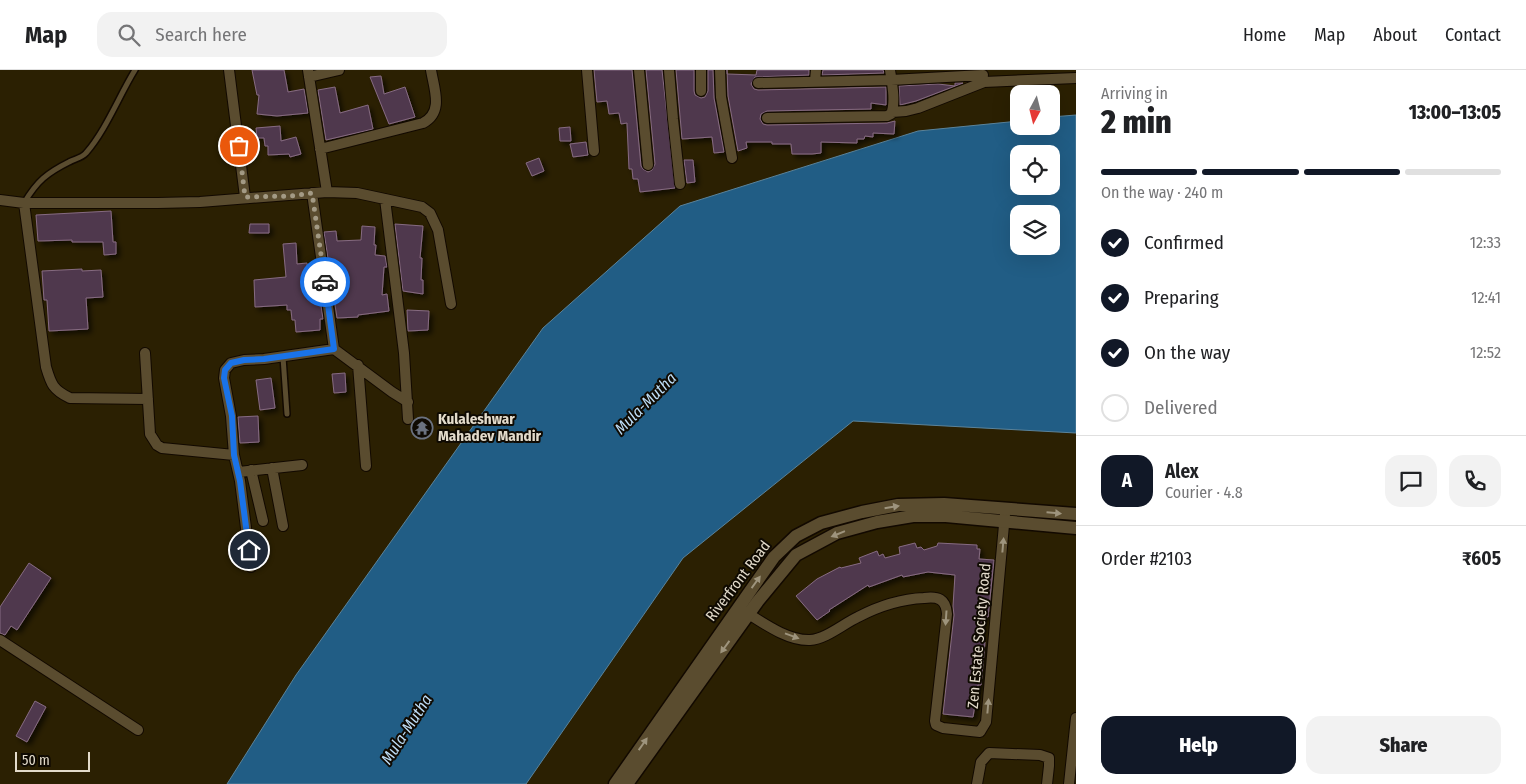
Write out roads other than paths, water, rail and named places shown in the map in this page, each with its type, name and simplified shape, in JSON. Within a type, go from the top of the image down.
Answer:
[{"type":"street","points":[[229,70],[245,197]]},
{"type":"street","points":[[328,192],[308,73],[339,70]]},
{"type":"street","points":[[320,149],[423,123],[431,119],[435,113],[436,100],[432,70]]},
{"type":"street","points":[[587,70],[594,151]]},
{"type":"street","points":[[639,70],[648,165]]},
{"type":"street","points":[[669,70],[680,184]]},
{"type":"street","points":[[701,70],[701,91]]},
{"type":"street","points":[[720,70],[721,97],[732,158]]},
{"type":"street","points":[[758,83],[815,75],[983,75],[1076,78]]},
{"type":"street","points":[[890,75],[892,112]]},
{"type":"street","points":[[767,118],[887,116],[892,112],[918,108],[983,75]]},
{"type":"street","points":[[0,200],[24,203],[200,202],[328,192],[357,194],[422,207],[435,220],[438,230],[451,304]]},
{"type":"street","points":[[312,193],[334,349]]},
{"type":"street","points":[[385,199],[404,353],[408,419]]},
{"type":"street","points":[[24,203],[46,367],[51,384],[58,392],[70,398],[148,399]]},
{"type":"street","points":[[251,567],[239,472],[234,455],[232,416],[224,378],[225,370],[231,363],[334,349],[408,402]]},
{"type":"street","points":[[145,353],[150,434],[157,445],[162,448],[234,455]]},
{"type":"street","points":[[358,365],[366,466]]},
{"type":"street","points":[[239,472],[302,465]]},
{"type":"street","points":[[272,468],[283,526]]},
{"type":"street","points":[[251,470],[263,521]]},
{"type":"street","name":"Riverfront Road","points":[[1005,514],[1076,528]]},
{"type":"street","name":"Zen Estate Society Road","points":[[743,611],[794,637],[812,640],[860,616],[896,601],[928,597],[944,601],[947,614],[934,718],[935,723],[943,728],[980,732],[986,722],[1005,514]]},
{"type":"street","name":"Riverfront Road","points":[[615,784],[665,722],[743,611],[796,555],[837,533],[876,522],[913,516],[1076,514]]},
{"type":"street","points":[[0,640],[138,730]]},
{"type":"street","points":[[1069,784],[1074,766],[1076,718]]},
{"type":"street","name":"Riverfront Road","points":[[627,784],[665,722]]},
{"type":"street","points":[[977,784],[981,762],[989,753],[1048,758],[1047,784]]},
{"type":"lane","points":[[24,203],[31,191],[45,176],[84,155],[107,121],[135,70]]},
{"type":"lane","points":[[284,357],[287,414]]},
{"type":"water","name":"Mula-Mutha","points":[[1076,115],[1076,433],[853,421],[683,558],[526,784],[227,784],[296,675],[543,328],[680,206],[918,131],[1010,122],[1010,135],[1060,135],[1060,116]]},
{"type":"place","name":"Kulaleshwar Mahadev Mandir","points":[[422,428]]}]
